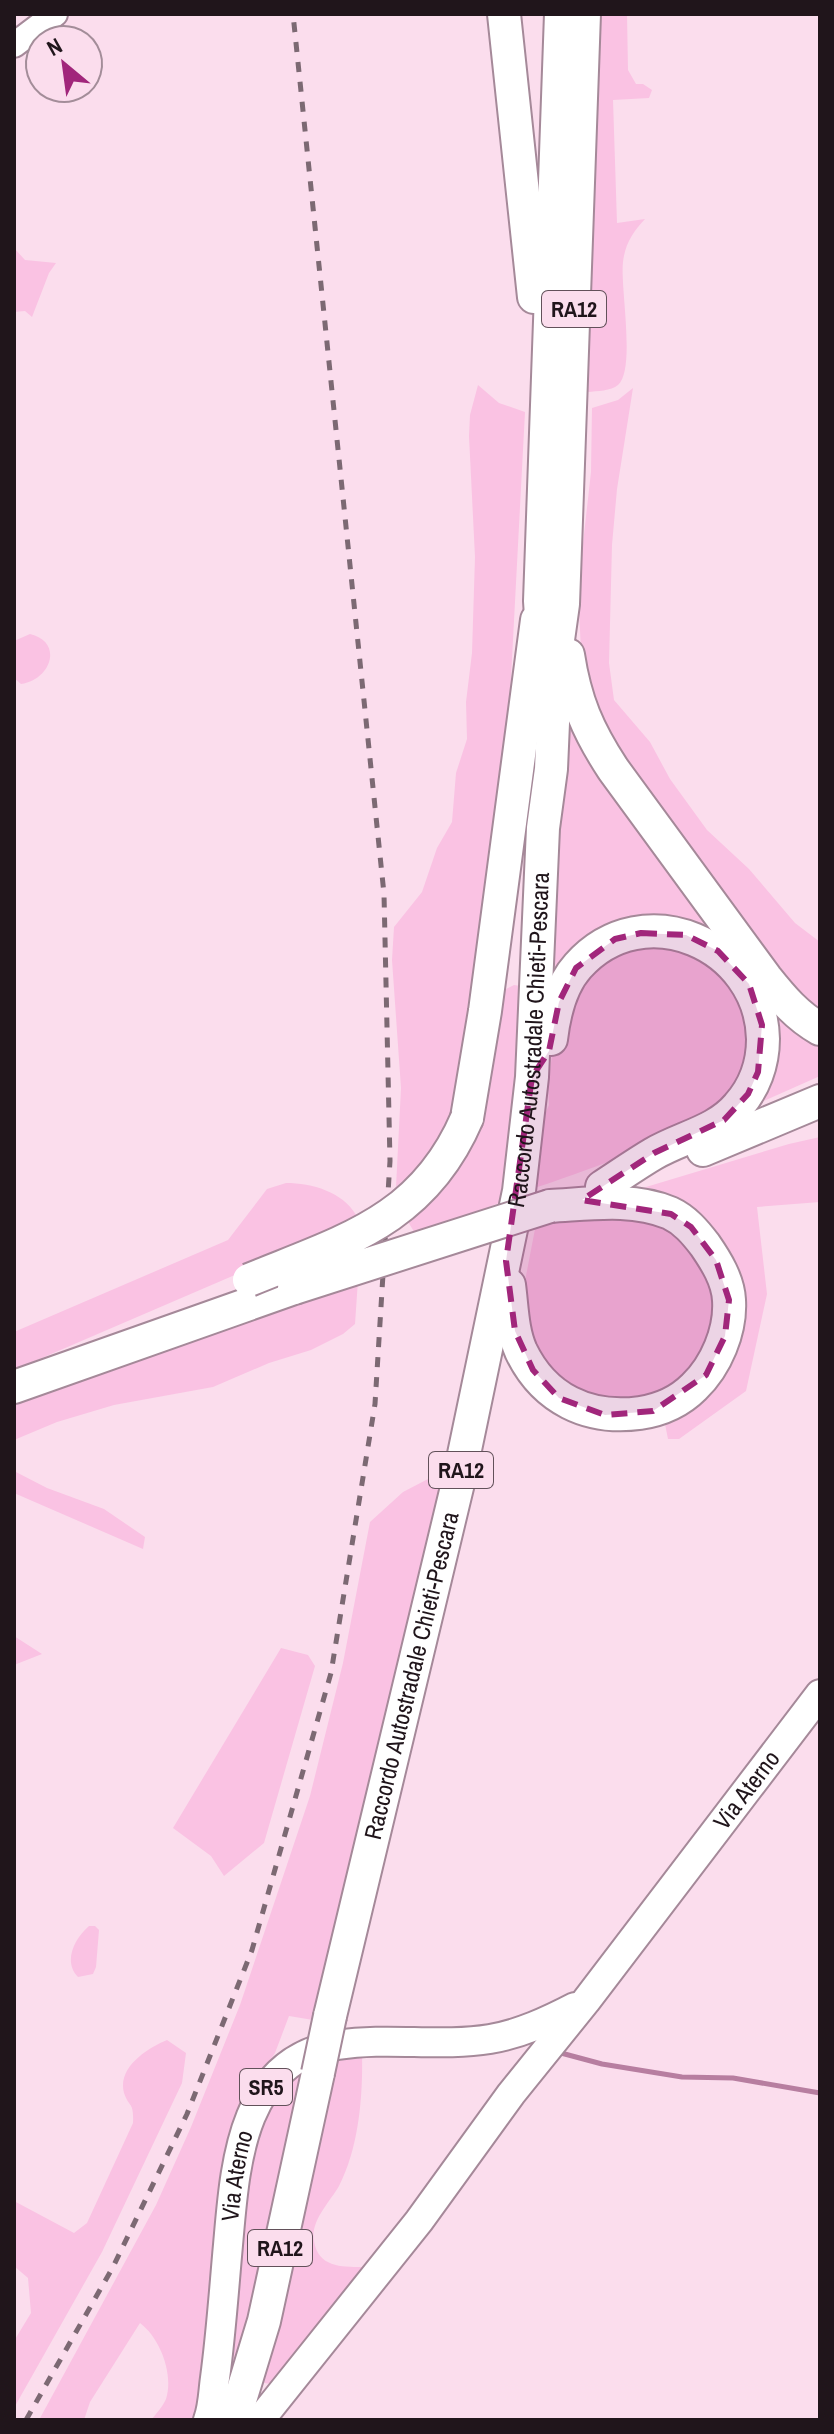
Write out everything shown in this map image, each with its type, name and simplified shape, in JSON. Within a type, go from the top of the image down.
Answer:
[{"type":"highway","points":[[504,14],[535,309],[545,453]]},
{"type":"highway","name":"Raccordo Autostradale Chieti-Pescara","points":[[551,603],[545,453],[561,14]]},
{"type":"highway","name":"Raccordo Autostradale Chieti-Pescara","points":[[234,2420],[264,2321],[330,2016],[413,1678],[519,1191],[532,1077],[543,828],[540,769],[544,654],[551,603],[584,14]]},
{"type":"highway","points":[[551,603],[577,701],[599,747],[766,978],[788,1005],[820,1029]]},
{"type":"highway","points":[[28,1382],[102,1343],[360,1234],[398,1210],[422,1190],[442,1165],[467,1118],[551,603]]},
{"type":"highway","points":[[532,1077],[549,1051],[565,985],[592,952],[615,939],[641,933],[686,935],[718,951],[749,984],[762,1025],[763,1048],[758,1072],[748,1094],[724,1120],[654,1153],[602,1187]]},
{"type":"highway","points":[[28,1382],[294,1288],[550,1206],[696,1152],[820,1101]]},
{"type":"highway","points":[[696,1152],[753,1148],[820,1127]]},
{"type":"highway","points":[[506,1261],[518,1343],[533,1370],[559,1398],[573,1406],[605,1415],[653,1411],[675,1401],[706,1375],[725,1336],[729,1300],[716,1260],[691,1227],[671,1214],[636,1204],[550,1206]]},
{"type":"main road","points":[[14,37],[33,14]]},
{"type":"main road","points":[[14,45],[55,14]]},
{"type":"main road","name":"Via Aterno","points":[[260,2420],[430,2205],[511,2094],[586,2001],[820,1694]]},
{"type":"main road","name":"Via Aterno","points":[[208,2420],[218,2355],[239,2148],[255,2105],[276,2074],[300,2058],[331,2046],[489,2039],[543,2023],[586,2001]]},
{"type":"highlighted area","points":[[641,933],[686,935],[718,951],[749,984],[762,1025],[758,1072],[748,1094],[724,1120],[654,1153],[582,1200],[671,1214],[691,1227],[716,1260],[729,1300],[725,1336],[706,1375],[653,1411],[605,1415],[559,1398],[533,1370],[515,1331],[506,1261],[532,1077],[549,1051],[559,1002],[576,968],[615,939]]},
{"type":"shaded area","points":[[599,14],[627,14],[628,70],[636,84],[643,84],[652,90],[649,98],[613,100],[617,223],[645,219],[630,239],[623,262],[627,346],[623,376],[615,387],[588,392]]},
{"type":"shaded area","points":[[14,248],[25,260],[56,263],[32,317],[25,311],[14,312]]},
{"type":"shaded area","points":[[478,385],[499,403],[525,412],[506,773],[464,1089],[436,1142],[419,1165],[396,1187],[401,1088],[392,960],[394,927],[422,892],[437,848],[452,822],[456,773],[467,739],[466,702],[472,653],[475,557],[469,436],[470,415]]},
{"type":"shaded area","points":[[633,388],[617,489],[612,545],[609,663],[614,700],[650,742],[670,779],[707,830],[749,869],[795,923],[820,942],[820,1016],[805,1009],[601,736],[583,694],[578,588],[591,472],[592,408],[618,400]]},
{"type":"shaded area","points":[[30,634],[41,638],[47,645],[50,660],[40,676],[21,684],[14,678],[14,641]]},
{"type":"shaded area","points":[[561,697],[731,946],[663,917],[609,925],[574,947],[554,978],[554,832]]},
{"type":"shaded area","points":[[635,945],[688,952],[707,961],[730,984],[740,1002],[748,1035],[747,1060],[741,1081],[718,1106],[695,1122],[605,1163],[523,1192],[538,1130],[549,1105],[548,1083],[557,1023],[594,960]]},
{"type":"shaded area","points":[[514,985],[521,986],[525,994],[507,1200],[416,1235],[407,1220],[421,1200],[498,993]]},
{"type":"shaded area","points":[[765,1004],[820,1035],[820,1076],[739,1112]]},
{"type":"shaded area","points":[[820,1137],[820,1202],[757,1207],[767,1294],[746,1391],[679,1439],[668,1439],[664,1419],[736,1302],[636,1190]]},
{"type":"shaded area","points":[[286,1183],[316,1187],[343,1200],[356,1215],[352,1228],[279,1256],[14,1370],[14,1332],[228,1240],[267,1189]]},
{"type":"shaded area","points":[[604,1210],[673,1226],[714,1277],[715,1333],[683,1386],[614,1408],[545,1372],[520,1307],[535,1229]]},
{"type":"shaded area","points":[[358,1280],[355,1324],[343,1334],[311,1350],[269,1363],[213,1387],[114,1405],[57,1422],[14,1440],[14,1401]]},
{"type":"shaded area","points":[[14,1471],[47,1488],[104,1509],[145,1537],[143,1549],[14,1493]]},
{"type":"shaded area","points":[[428,1479],[444,1480],[319,2021],[289,2016],[275,2053],[256,2082],[201,2420],[151,2420],[166,2399],[167,2368],[154,2338],[140,2323],[90,2402],[84,2420],[39,2420],[156,2205],[240,2005],[310,1796],[343,1663],[370,1522],[403,1492]]},
{"type":"shaded area","points":[[14,1636],[42,1654],[14,1665]]},
{"type":"shaded area","points":[[281,1648],[308,1655],[315,1666],[264,1843],[224,1876],[211,1856],[173,1828]]},
{"type":"shaded area","points":[[89,1926],[99,1930],[96,1967],[93,1974],[78,1977],[71,1965],[72,1951]]},
{"type":"shaded area","points":[[167,2040],[186,2053],[182,2083],[102,2252],[14,2408],[14,2341],[31,2313],[28,2278],[14,2266],[14,2201],[74,2233],[87,2223],[133,2123],[132,2108],[124,2093],[125,2075],[143,2053]]},
{"type":"shaded area","points":[[334,2051],[362,2053],[362,2086],[351,2155],[339,2186],[318,2219],[314,2241],[316,2250],[325,2261],[339,2266],[362,2267],[280,2378],[266,2383],[261,2381]]},
{"type":"shaded area","points":[[307,2068],[238,2372],[231,2373],[225,2366],[248,2147],[274,2094]]},
{"type":"waterway","points":[[561,2053],[602,2064],[682,2077],[733,2078],[820,2093]]},
{"type":"railway","points":[[26,2420],[113,2267],[187,2114],[252,1950],[331,1673],[375,1404],[390,1161],[384,894],[293,14]]}]
